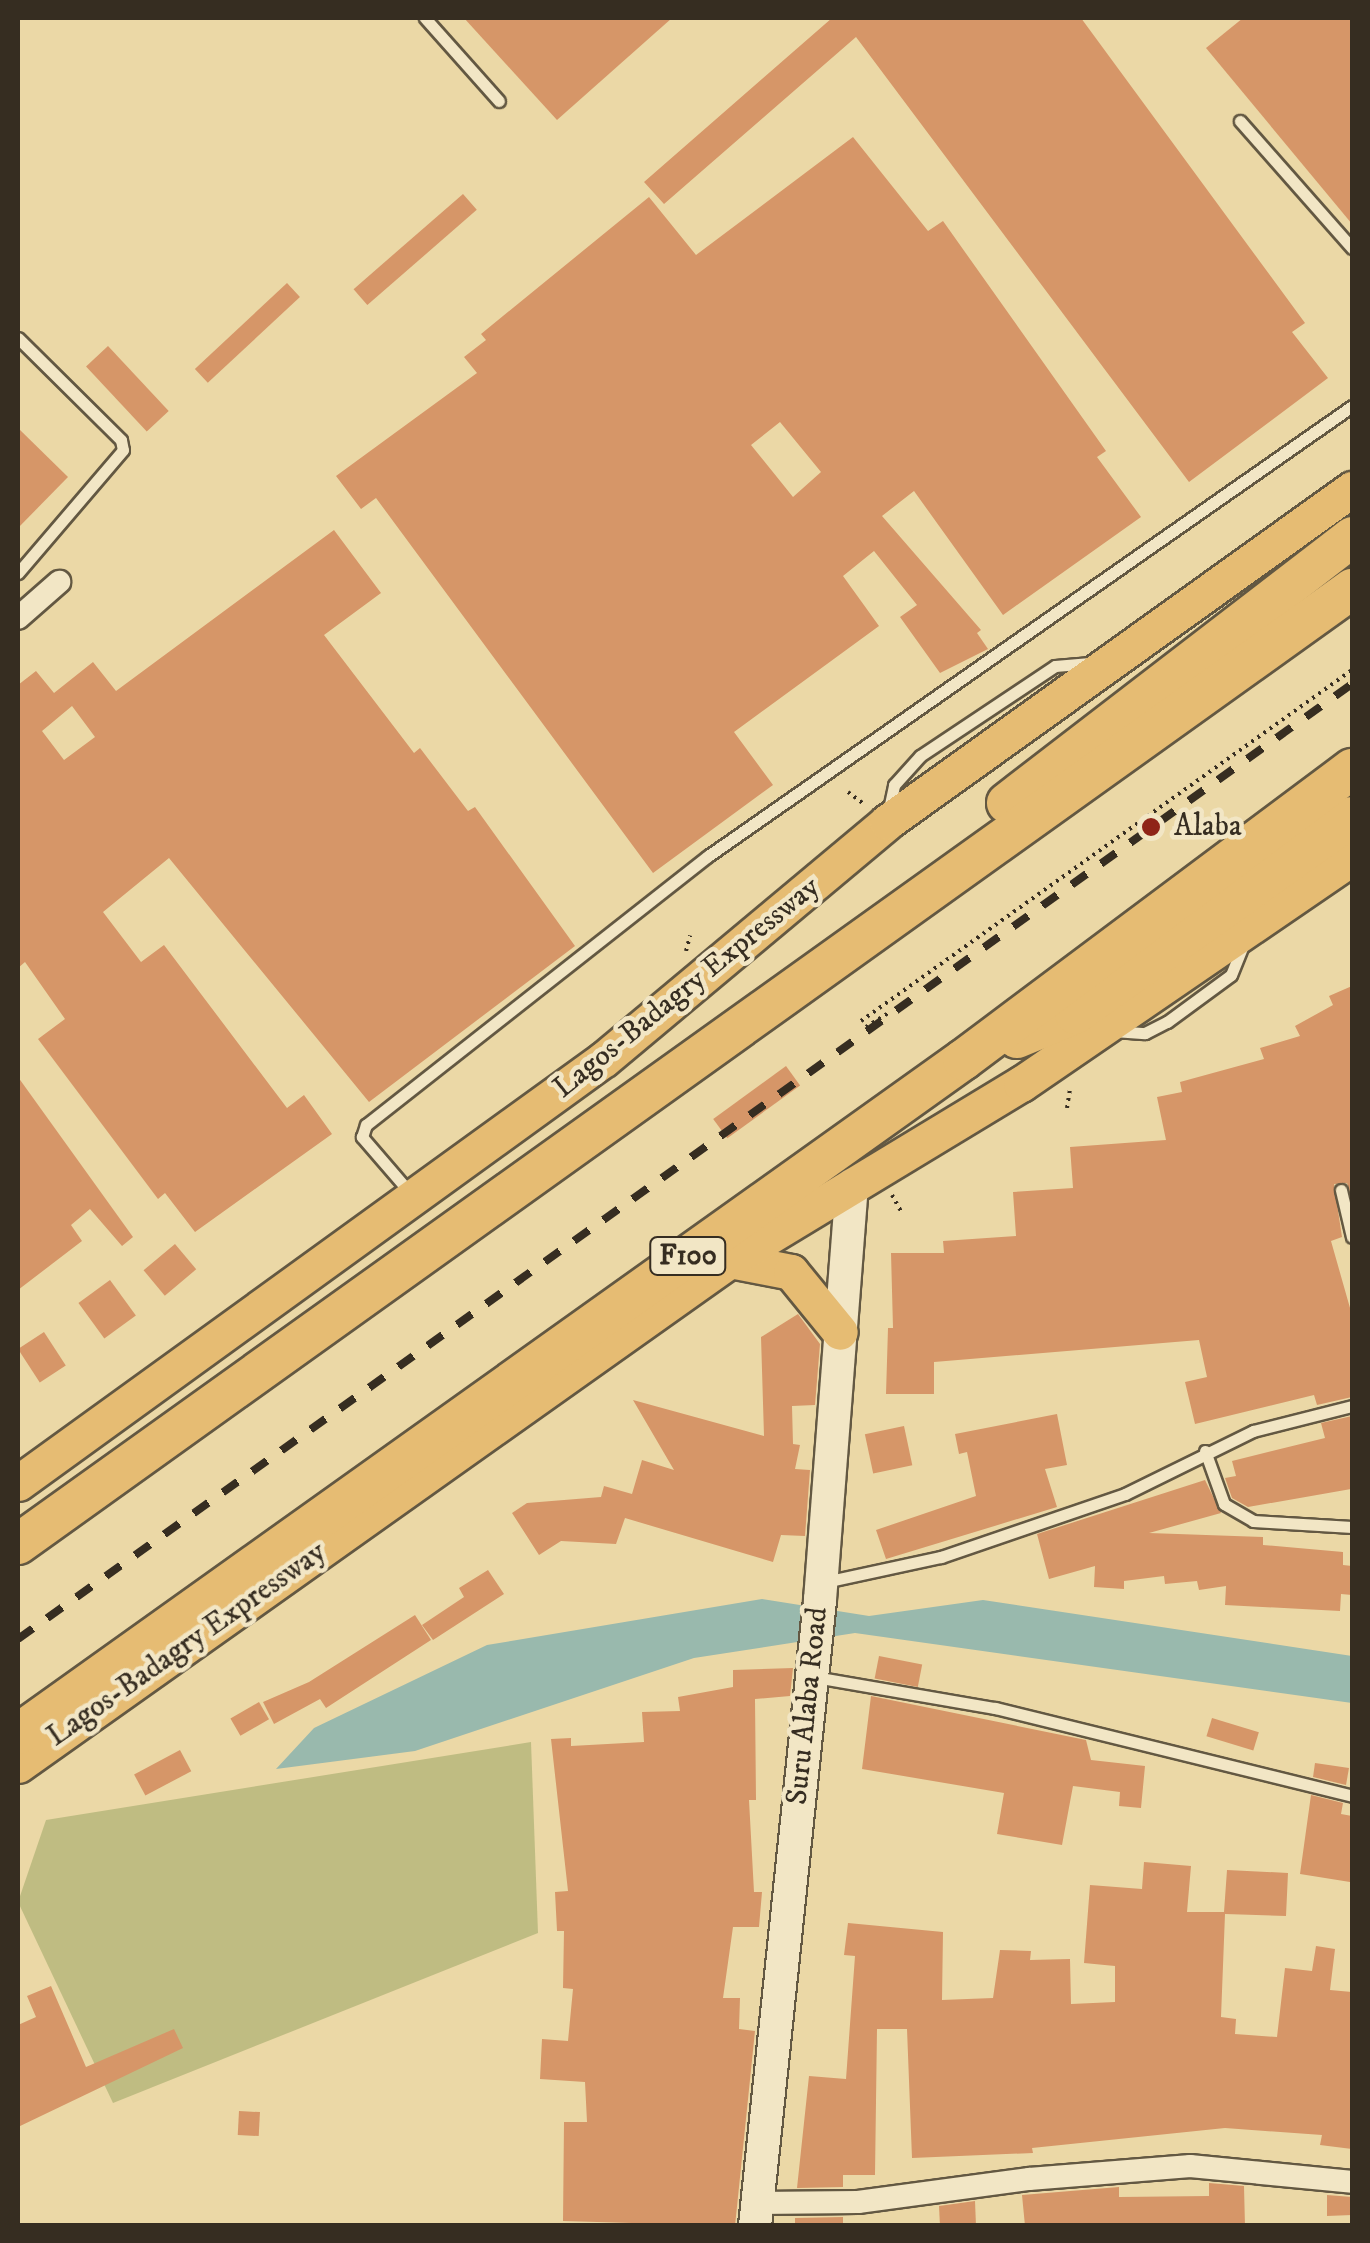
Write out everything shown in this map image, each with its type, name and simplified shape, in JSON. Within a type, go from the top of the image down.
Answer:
[{"type":"highway","points":[[877,923],[955,842],[1260,614],[1352,537]]},
{"type":"highway","name":"Lagos-Badagry Expressway","points":[[18,1544],[877,923],[1352,589]]},
{"type":"highway","name":"Lagos-Badagry Expressway","points":[[18,1734],[963,1060],[1352,770]]},
{"type":"highway","points":[[963,1060],[1075,1014],[1352,817]]},
{"type":"main road","name":"Lagos-Badagry Expressway","points":[[18,1482],[414,1198],[702,984],[887,822],[1352,488]]},
{"type":"main road","name":"Lagos-Badagry Expressway","points":[[18,1766],[730,1260],[1099,1030],[1352,857]]},
{"type":"main road","points":[[730,1260],[791,1272],[840,1332]]},
{"type":"street","points":[[18,618],[59,582]]},
{"type":"street","name":"Suru Alaba Road","points":[[756,2214],[820,1591],[852,1185]]},
{"type":"street","points":[[756,2214],[1029,2178],[1190,2166],[1352,2182]]},
{"type":"lane","points":[[425,18],[499,101]]},
{"type":"lane","points":[[1240,120],[1352,248]]},
{"type":"lane","points":[[18,338],[121,440],[123,450],[18,574]]},
{"type":"lane","points":[[414,1198],[362,1137],[366,1125],[708,856],[1352,406]]},
{"type":"lane","points":[[1340,1190],[1352,1237]]},
{"type":"lane","points":[[820,1591],[941,1557],[1125,1494],[1252,1430],[1352,1406]]},
{"type":"lane","points":[[1206,1451],[1224,1504],[1253,1521],[1352,1528]]},
{"type":"lane","points":[[812,1663],[1352,1796]]},
{"type":"path","points":[[861,1021],[1352,670]]},
{"type":"path","points":[[866,1028],[890,1012]]},
{"type":"shaded area","points":[[762,1599],[869,1616],[983,1600],[1352,1656],[1352,1703],[855,1633],[694,1658],[415,1751],[276,1769],[314,1728],[487,1645]]},
{"type":"shaded area","points":[[531,1742],[538,1933],[113,2103],[18,1902],[46,1820]]},
{"type":"building","points":[[464,18],[672,18],[557,120]]},
{"type":"building","points":[[832,18],[1081,18],[1305,323],[1292,332],[1328,378],[1189,482],[856,37],[664,204],[644,182]]},
{"type":"building","points":[[1243,18],[1352,18],[1352,224],[1206,48]]},
{"type":"building","points":[[853,137],[928,231],[943,221],[1106,451],[1097,457],[1141,517],[1003,615],[914,491],[882,516],[981,630],[977,633],[988,649],[940,673],[900,617],[917,605],[874,551],[843,576],[879,626],[734,732],[773,785],[653,873],[376,498],[361,509],[336,476],[477,373],[464,357],[486,340],[481,334],[649,197],[696,255]],"holes":[[[780,422],[821,472],[793,497],[751,445]]]},
{"type":"building","points":[[463,194],[477,210],[367,305],[354,289]]},
{"type":"building","points":[[287,283],[300,297],[208,383],[195,369]]},
{"type":"building","points":[[108,346],[169,411],[147,432],[86,366]]},
{"type":"building","points":[[18,428],[68,477],[18,528]]},
{"type":"building","points":[[334,530],[381,593],[324,635],[414,753],[420,748],[468,811],[475,807],[575,946],[369,1102],[169,858],[103,912],[141,962],[164,945],[287,1108],[304,1095],[332,1134],[195,1232],[165,1193],[158,1199],[38,1039],[65,1019],[25,962],[18,968],[18,685],[36,671],[54,693],[93,662],[116,691]],"holes":[[[72,706],[95,737],[64,760],[42,731]]]},
{"type":"building","points":[[1352,986],[1352,1198],[1347,1183],[1334,1184],[1342,1237],[1331,1241],[1352,1315],[1352,1397],[1317,1405],[1314,1395],[1195,1424],[1185,1382],[1207,1377],[1199,1340],[934,1362],[934,1394],[886,1394],[888,1328],[893,1328],[891,1253],[944,1253],[943,1241],[1016,1236],[1013,1192],[1073,1188],[1070,1147],[1166,1140],[1157,1097],[1182,1092],[1180,1082],[1264,1059],[1260,1048],[1300,1036],[1295,1026],[1333,1005],[1329,996]]},
{"type":"building","points":[[786,1066],[800,1085],[727,1138],[713,1119]]},
{"type":"building","points":[[18,1077],[133,1237],[122,1246],[90,1209],[71,1225],[82,1241],[18,1290]]},
{"type":"building","points":[[175,1244],[196,1269],[165,1296],[144,1270]]},
{"type":"building","points":[[110,1280],[136,1316],[104,1339],[78,1303]]},
{"type":"building","points":[[798,1314],[820,1344],[815,1405],[792,1406],[793,1444],[800,1445],[795,1469],[810,1470],[805,1536],[781,1535],[773,1562],[625,1518],[616,1544],[561,1541],[539,1555],[512,1513],[527,1503],[601,1497],[604,1486],[632,1494],[642,1460],[674,1470],[633,1400],[764,1436],[761,1337]]},
{"type":"building","points":[[44,1332],[66,1366],[40,1382],[18,1349]]},
{"type":"building","points":[[1057,1414],[1067,1465],[1045,1469],[1057,1507],[886,1559],[876,1530],[976,1496],[967,1452],[959,1454],[955,1434]]},
{"type":"building","points":[[1352,1416],[1351,1489],[1248,1507],[1232,1498],[1225,1478],[1236,1476],[1232,1461],[1325,1438],[1321,1423]]},
{"type":"building","points":[[904,1426],[912,1465],[873,1473],[865,1434]]},
{"type":"building","points":[[1205,1480],[1221,1513],[1149,1533],[1263,1537],[1263,1545],[1343,1552],[1343,1565],[1352,1566],[1352,1595],[1341,1594],[1340,1611],[1225,1605],[1226,1586],[1199,1590],[1197,1581],[1165,1584],[1164,1576],[1124,1581],[1124,1589],[1094,1587],[1095,1566],[1049,1579],[1037,1534]]},
{"type":"building","points":[[488,1570],[504,1594],[433,1640],[422,1625],[464,1597],[459,1588]]},
{"type":"building","points":[[415,1615],[431,1640],[326,1708],[320,1699],[274,1724],[263,1702],[309,1682]]},
{"type":"building","points":[[879,1656],[922,1664],[918,1687],[875,1679]]},
{"type":"building","points":[[793,1668],[790,1696],[755,1699],[756,1800],[749,1800],[754,1892],[762,1892],[759,1927],[733,1927],[723,1998],[740,1998],[739,2029],[755,2031],[735,2226],[563,2221],[564,2122],[587,2122],[585,2082],[540,2079],[542,2039],[568,2041],[573,1989],[563,1988],[564,1931],[557,1931],[555,1892],[568,1891],[551,1739],[571,1738],[571,1746],[644,1742],[642,1712],[680,1711],[678,1697],[733,1687],[733,1670]]},
{"type":"building","points":[[871,1696],[1086,1740],[1091,1760],[1145,1766],[1141,1808],[1119,1806],[1120,1792],[1073,1786],[1062,1845],[997,1834],[1004,1793],[862,1769]]},
{"type":"building","points":[[259,1702],[269,1719],[240,1736],[230,1718]]},
{"type":"building","points":[[1212,1718],[1259,1732],[1253,1750],[1206,1736]]},
{"type":"building","points":[[180,1750],[191,1771],[145,1796],[134,1774]]},
{"type":"building","points":[[1315,1763],[1349,1768],[1346,1785],[1313,1777]]},
{"type":"building","points":[[1311,1795],[1343,1803],[1341,1814],[1352,1816],[1350,1882],[1300,1874]]},
{"type":"building","points":[[1144,1862],[1191,1866],[1187,1912],[1224,1912],[1227,1870],[1288,1873],[1286,1916],[1225,1914],[1221,2017],[1236,2019],[1235,2034],[1277,2037],[1285,1968],[1312,1971],[1316,1946],[1335,1949],[1330,1990],[1352,1992],[1352,2149],[1320,2145],[1322,2135],[1225,2128],[1032,2148],[1033,2153],[912,2158],[907,2029],[877,2029],[875,2175],[843,2175],[843,2187],[797,2188],[809,2076],[846,2079],[855,1956],[844,1955],[848,1923],[943,1932],[942,2000],[993,1998],[1000,1950],[1031,1951],[1030,1960],[1070,1959],[1071,2004],[1115,2002],[1115,1966],[1084,1963],[1090,1885],[1142,1889]]},
{"type":"building","points":[[51,1986],[86,2067],[174,2029],[183,2048],[18,2127],[18,2025],[36,2017],[27,1996]]},
{"type":"building","points":[[239,2111],[260,2112],[259,2136],[238,2135]]},
{"type":"building","points":[[1209,2183],[1244,2186],[1245,2226],[1025,2226],[1022,2195],[1119,2187],[1119,2197],[1209,2196]]},
{"type":"building","points":[[1327,2195],[1352,2197],[1352,2215],[1327,2216]]},
{"type":"building","points":[[975,2201],[976,2226],[940,2226],[939,2206]]},
{"type":"building","points":[[843,2217],[843,2225],[795,2224],[795,2218]]},
{"type":"railway","points":[[18,1639],[1352,684]]},
{"type":"place","name":"Alaba","points":[[1151,827]]}]
